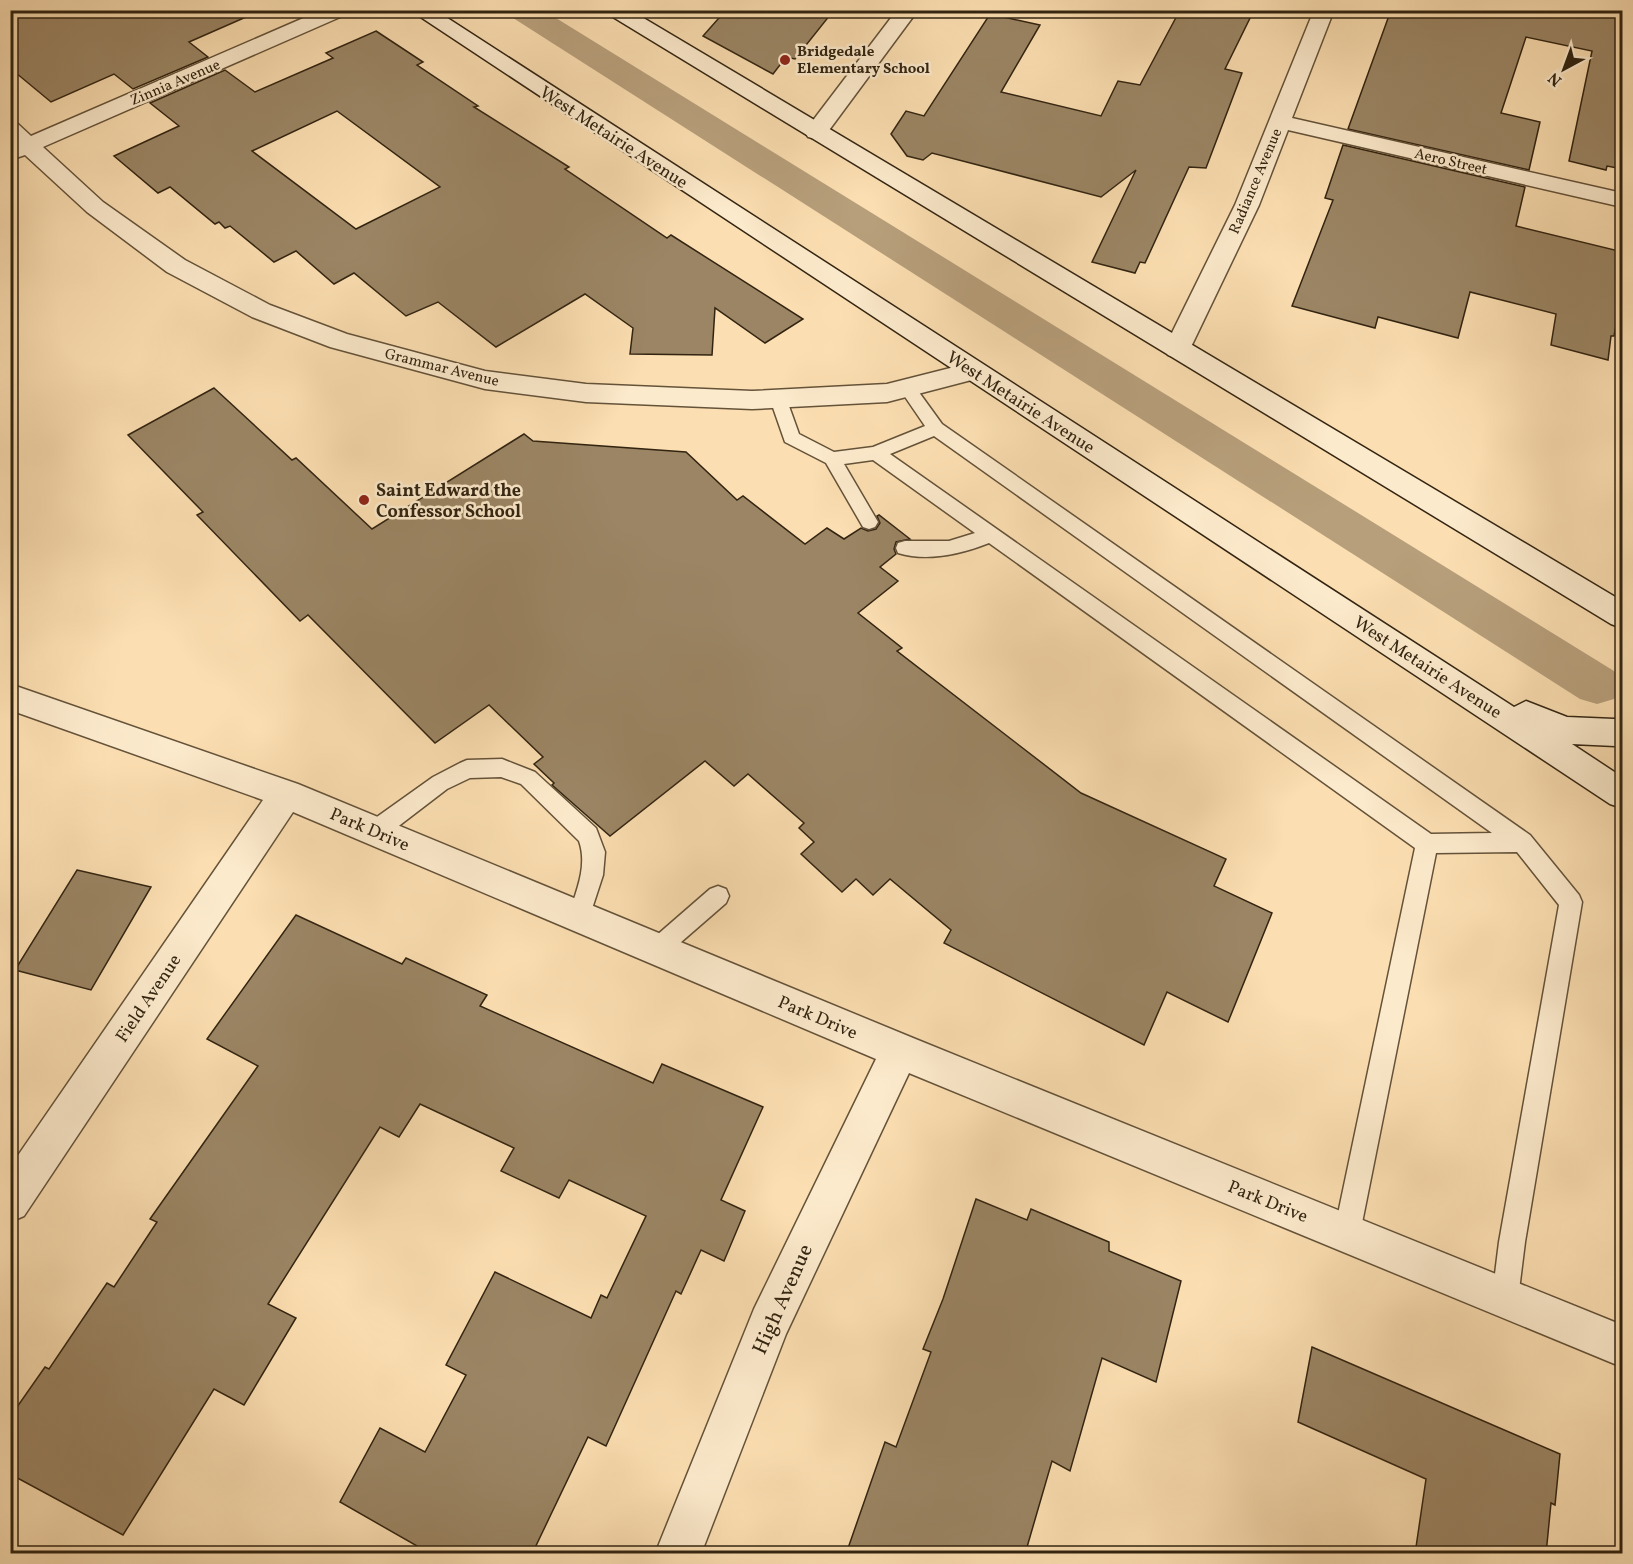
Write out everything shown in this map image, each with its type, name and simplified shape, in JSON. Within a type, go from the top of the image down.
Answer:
[{"type":"street","name":"Zinnia Avenue","points":[[16,142],[340,10]]},
{"type":"street","name":"West Metairie Avenue","points":[[420,10],[1623,794]]},
{"type":"street","points":[[615,10],[1616,615]]},
{"type":"street","points":[[816,132],[908,10]]},
{"type":"street","name":"Radiance Avenue","points":[[1177,349],[1247,205],[1324,10]]},
{"type":"street","name":"Aero Street","points":[[1281,122],[1623,200]]},
{"type":"street","name":"Grammar Avenue","points":[[16,142],[95,207],[176,266],[261,311],[339,341],[484,380],[586,393],[752,400],[887,393],[974,371]]},
{"type":"street","points":[[1455,684],[1565,730],[1615,733],[1623,730]]},
{"type":"street","name":"Park Drive","points":[[10,697],[286,794],[900,1051],[1623,1346]]},
{"type":"street","name":"Field Avenue","points":[[10,1202],[286,794]]},
{"type":"street","name":"High Avenue","points":[[678,1554],[769,1324],[900,1051]]},
{"type":"lane","points":[[907,388],[936,428],[1522,842],[1571,902],[1512,1242],[1505,1298]]},
{"type":"lane","points":[[779,399],[791,438],[832,459],[869,522]]},
{"type":"lane","points":[[832,459],[876,453],[936,428]]},
{"type":"lane","points":[[876,453],[1427,844],[1522,842]]},
{"type":"lane","points":[[904,548],[938,551],[970,544],[991,534]]},
{"type":"lane","points":[[375,831],[440,783],[467,769],[502,768],[528,778],[588,835],[594,852],[592,875],[579,917]]},
{"type":"lane","points":[[1347,1233],[1427,844]]},
{"type":"lane","points":[[657,949],[718,896]]},
{"type":"building","points":[[10,10],[262,10],[189,42],[208,57],[133,89],[114,74],[51,102],[10,68]]},
{"type":"building","points":[[726,10],[834,10],[795,59],[786,57],[773,74],[703,36]]},
{"type":"building","points":[[1180,10],[1254,10],[1225,69],[1242,73],[1206,168],[1189,167],[1145,263],[1140,262],[1135,273],[1092,262],[1136,170],[1101,197],[932,153],[923,160],[907,156],[891,134],[906,111],[924,116],[990,14],[1040,25],[1001,92],[1101,116],[1118,81],[1140,85]]},
{"type":"building","points":[[1391,10],[1578,10],[1599,15],[1600,10],[1623,10],[1623,169],[1607,166],[1606,170],[1569,161],[1592,51],[1526,37],[1501,113],[1540,122],[1529,170],[1348,129]]},
{"type":"building","points":[[376,31],[423,62],[417,65],[478,106],[474,107],[569,167],[565,169],[667,238],[671,235],[803,319],[765,343],[715,308],[712,355],[630,354],[633,328],[585,294],[496,347],[438,302],[406,316],[354,273],[334,284],[296,251],[274,262],[230,226],[225,228],[219,222],[215,224],[170,187],[158,193],[114,156],[179,126],[150,103],[225,70],[255,92],[333,58],[326,53]],"holes":[[[337,111],[440,187],[356,229],[252,151]]]},
{"type":"building","points":[[1343,145],[1525,187],[1516,226],[1623,252],[1623,289],[1614,336],[1611,336],[1608,360],[1551,345],[1556,314],[1470,292],[1458,338],[1378,317],[1375,328],[1292,306],[1333,200],[1325,198]]},
{"type":"building","points":[[214,388],[292,460],[296,458],[372,529],[524,434],[533,441],[686,452],[737,500],[743,496],[805,544],[827,528],[844,539],[861,528],[868,531],[876,529],[880,523],[877,516],[879,515],[910,539],[896,542],[894,549],[896,554],[880,567],[898,581],[858,613],[902,648],[897,651],[1081,793],[1226,859],[1214,886],[1272,913],[1228,1022],[1167,992],[1144,1045],[944,943],[951,930],[890,879],[873,895],[856,879],[842,892],[801,854],[814,842],[799,828],[804,823],[748,774],[734,786],[705,761],[610,836],[552,785],[554,783],[534,764],[543,757],[489,705],[435,743],[308,615],[300,621],[197,515],[203,512],[128,435]]},
{"type":"building","points":[[77,870],[151,887],[91,990],[15,970]]},
{"type":"building","points":[[296,915],[402,964],[406,958],[487,995],[480,1006],[653,1083],[662,1064],[763,1107],[721,1200],[745,1211],[724,1261],[701,1250],[681,1294],[676,1291],[606,1446],[588,1437],[532,1554],[431,1554],[340,1502],[380,1428],[425,1452],[466,1375],[446,1365],[495,1272],[591,1318],[601,1295],[607,1298],[646,1216],[569,1180],[559,1198],[501,1171],[514,1148],[420,1104],[399,1137],[380,1127],[268,1304],[296,1318],[244,1405],[214,1389],[123,1535],[10,1474],[10,1417],[45,1367],[49,1369],[107,1283],[114,1287],[157,1222],[150,1219],[258,1066],[207,1039]]},
{"type":"building","points":[[976,1199],[1027,1220],[1031,1209],[1109,1242],[1109,1251],[1181,1281],[1156,1382],[1102,1358],[1070,1471],[1052,1461],[1025,1554],[846,1554],[885,1442],[896,1447],[931,1352],[923,1349],[943,1299]]},
{"type":"building","points":[[1312,1347],[1560,1454],[1555,1505],[1551,1503],[1546,1554],[1415,1554],[1426,1479],[1298,1422]]},
{"type":"waterway","points":[[521,10],[1597,685]]},
{"type":"place","name":"Bridgedale Elementary School","points":[[785,60]]},
{"type":"place","name":"Saint Edward the Confessor School","points":[[364,500]]}]
